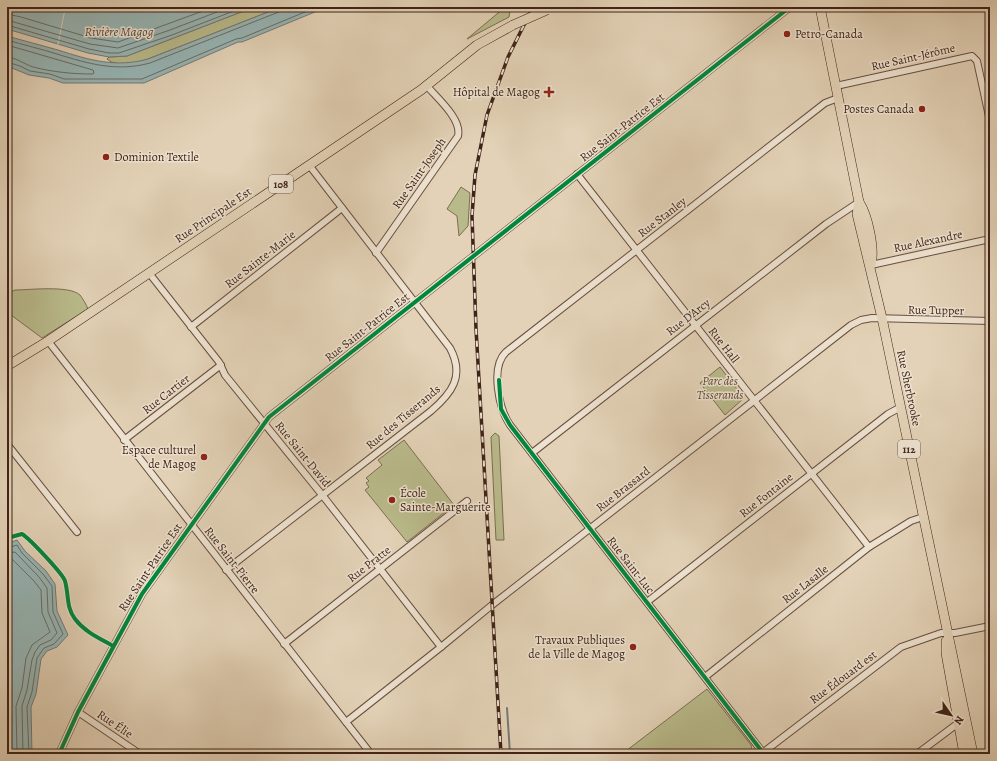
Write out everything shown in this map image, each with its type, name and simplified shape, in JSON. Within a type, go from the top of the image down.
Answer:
[{"type":"main road","name":"Rue Sherbrooke","points":[[820,7],[859,202],[857,214],[866,257],[871,265],[947,633],[946,653],[962,720],[973,754]]},
{"type":"main road","name":"Rue Principale Est","points":[[7,366],[48,341],[309,165],[426,85],[477,45],[513,25],[550,9]]},
{"type":"main road","name":"Rue Sherbrooke","points":[[962,720],[964,754]]},
{"type":"street","name":"Rue Saint-Patrice Est","points":[[59,754],[78,712],[135,604],[190,524],[264,423],[274,412],[790,7]]},
{"type":"street","name":"Rue Saint-Jérôme","points":[[836,86],[970,56],[974,57],[977,61],[987,94],[990,122]]},
{"type":"street","name":"Rue Saint-Joseph","points":[[376,253],[458,136],[459,129],[456,121],[426,85]]},
{"type":"street","name":"Rue Stanley","points":[[501,357],[824,103],[838,98]]},
{"type":"street","name":"Rue des Tisserands","points":[[226,570],[431,411],[445,399],[452,390],[457,374],[455,357],[447,344],[309,165]]},
{"type":"street","name":"Rue Hall","points":[[577,174],[869,547]]},
{"type":"street","name":"Rue D'Arcy","points":[[532,453],[830,221],[859,202]]},
{"type":"street","name":"Rue Sainte-Marie","points":[[191,327],[342,208]]},
{"type":"street","name":"Rue Alexandre","points":[[871,265],[990,239]]},
{"type":"street","name":"Rue Saint-David","points":[[149,273],[221,365],[225,375],[442,647]]},
{"type":"street","name":"Rue Tupper","points":[[882,318],[910,321],[990,323]]},
{"type":"street","name":"Rue Brassard","points":[[346,722],[442,647],[492,605],[851,325],[861,320],[882,318]]},
{"type":"street","name":"Rue Saint-Pierre","points":[[48,341],[371,754]]},
{"type":"street","name":"Rue Saint-Luc","points":[[501,357],[499,380],[502,409],[510,425],[762,753]]},
{"type":"street","name":"Rue Cartier","points":[[124,440],[221,365]]},
{"type":"street","name":"Rue Fontaine","points":[[647,602],[888,414],[901,407]]},
{"type":"street","points":[[7,444],[78,532]]},
{"type":"street","name":"Rue Pratte","points":[[284,644],[467,501]]},
{"type":"street","name":"Rue Lasalle","points":[[705,677],[869,547],[911,521],[923,516]]},
{"type":"street","name":"Rue Édouard est","points":[[762,753],[901,647],[939,633],[955,634],[990,626]]},
{"type":"street","name":"Rue Élie","points":[[78,712],[140,754]]},
{"type":"street","points":[[917,754],[962,720]]},
{"type":"green space","points":[[254,7],[281,7],[143,61],[122,64],[111,62],[107,59],[109,57],[127,56]]},
{"type":"green space","points":[[504,8],[510,11],[509,17],[467,39]]},
{"type":"green space","points":[[461,187],[470,193],[468,226],[459,236],[457,216],[447,209]]},
{"type":"green space","points":[[58,289],[75,292],[80,295],[88,309],[42,338],[7,312],[7,294],[15,290]]},
{"type":"green space","name":"Parc des Tisserands","points":[[720,367],[744,398],[725,415],[700,383]]},
{"type":"green space","points":[[495,433],[499,436],[504,540],[496,540],[491,437]]},
{"type":"green space","name":"École Sainte-Marguerite","points":[[404,440],[454,505],[407,542],[365,490],[369,487],[366,483],[369,481],[366,478],[382,465],[378,460]]},
{"type":"green space","points":[[707,689],[751,745],[752,749],[750,754],[622,754]]},
{"type":"water","name":"Rivière Magog","points":[[7,7],[254,7],[127,56],[109,57],[88,53],[7,29]]},
{"type":"water","name":"Rivière Magog","points":[[281,7],[327,7],[242,42],[238,42],[144,83],[63,83],[49,78],[29,75],[7,66],[7,36],[92,60],[114,63],[136,62],[148,59]]},
{"type":"water","points":[[17,540],[25,551],[46,571],[55,584],[57,611],[68,635],[57,647],[47,651],[41,659],[36,694],[31,707],[32,754],[7,754],[7,544]]},
{"type":"pier","points":[[65,7],[66,7],[57,46]]},
{"type":"waterway","points":[[507,708],[510,754]]},
{"type":"railway","points":[[501,754],[476,329],[472,216],[475,175],[487,115],[508,57],[533,7]]},
{"type":"cycle path","points":[[59,754],[78,712],[142,594],[269,417],[790,7]]},
{"type":"cycle path","points":[[499,380],[501,409],[510,425],[764,754]]},
{"type":"cycle path","points":[[7,538],[22,534],[38,549],[63,577],[70,610],[75,619],[88,631],[113,646]]},
{"type":"place","name":"Petro-Canada","points":[[787,34]]},
{"type":"place","name":"Hôpital de Magog","points":[[549,92]]},
{"type":"place","name":"Postes Canada","points":[[922,109]]},
{"type":"place","name":"Dominion Textile","points":[[106,157]]},
{"type":"place","name":"Espace culturel de Magog","points":[[204,457]]},
{"type":"place","name":"École Sainte-Marguerite","points":[[392,500]]},
{"type":"place","name":"Travaux Publiques de la Ville de Magog","points":[[633,647]]}]
